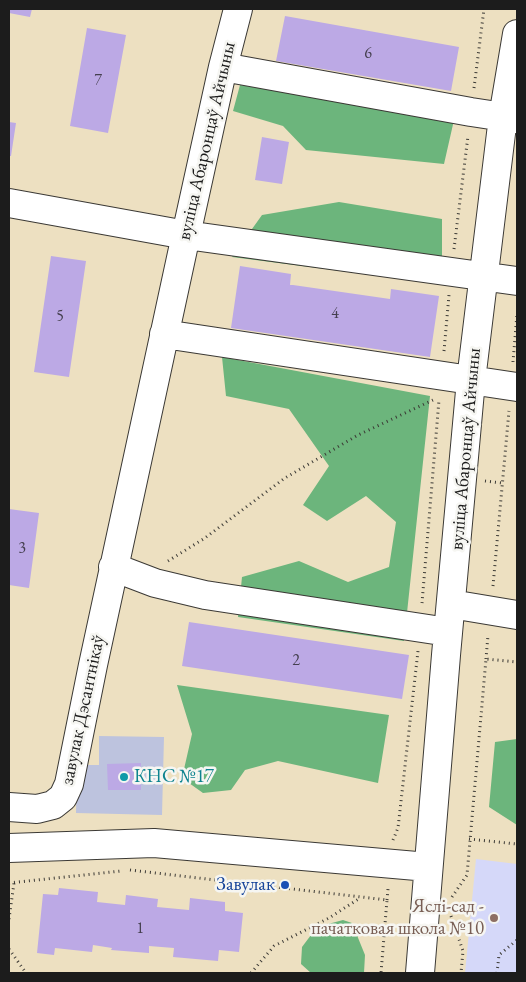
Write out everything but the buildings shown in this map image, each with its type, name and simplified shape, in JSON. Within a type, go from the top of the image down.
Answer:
[{"type":"street","name":"вуліца Абаронцаў Айчыны","points":[[113,567],[223,67],[238,9]]},
{"type":"street","name":"вуліца Абаронцаў Айчыны","points":[[420,973],[471,380],[484,276],[510,118],[517,34]]},
{"type":"street","points":[[223,67],[510,118]]},
{"type":"street","points":[[9,203],[186,235],[517,282]]},
{"type":"street","points":[[164,334],[441,386],[471,380],[514,386]]},
{"type":"street","points":[[113,567],[164,586],[205,595],[448,632]]},
{"type":"street","name":"завулак Дэсантнікаў","points":[[9,807],[37,809],[53,805],[58,802],[66,791],[113,567]]},
{"type":"street","points":[[451,604],[517,615]]},
{"type":"street","points":[[9,848],[154,843],[428,866]]},
{"type":"path","points":[[140,578],[205,538],[285,478],[441,386],[451,272],[484,9]]},
{"type":"path","points":[[452,898],[466,875],[490,612],[514,386],[517,314]]},
{"type":"path","points":[[486,659],[517,662]]},
{"type":"path","points":[[469,839],[517,844]]},
{"type":"path","points":[[9,883],[128,870],[387,900],[381,973]]},
{"type":"path","points":[[9,919],[14,883]]},
{"type":"path","points":[[251,973],[274,946],[329,918],[361,897]]},
{"type":"path","points":[[450,914],[463,950],[461,973]]},
{"type":"path","points":[[496,973],[499,955],[517,940]]},
{"type":"path","points":[[9,949],[26,973]]},
{"type":"shaded area","points":[[99,736],[164,737],[162,815],[76,813],[77,765],[99,765]]},
{"type":"shaded area","name":"Яслі-сад - пачатковая школа №10","points":[[476,859],[517,864],[517,973],[465,973]]},
{"type":"green space","points":[[240,85],[454,120],[444,164],[306,150],[283,126],[233,111]]},
{"type":"green space","points":[[339,202],[442,219],[442,284],[232,257],[262,215]]},
{"type":"green space","points":[[222,357],[430,396],[404,641],[238,617],[242,577],[299,561],[348,582],[389,567],[396,522],[366,496],[327,521],[303,505],[329,466],[289,409],[226,396]]},
{"type":"green space","points":[[177,685],[389,715],[378,783],[278,761],[245,770],[231,790],[203,793],[182,778],[192,734]]},
{"type":"green space","points":[[517,739],[517,825],[489,807],[495,742]]},
{"type":"green space","points":[[343,920],[352,923],[365,955],[364,973],[311,973],[301,964],[302,947],[317,927]]},
{"type":"place","name":"КНС №17","points":[[124,777]]},
{"type":"place","name":"Завулак","points":[[285,885]]},
{"type":"place","name":"Яслі-сад - пачатковая школа №10","points":[[494,918]]}]
